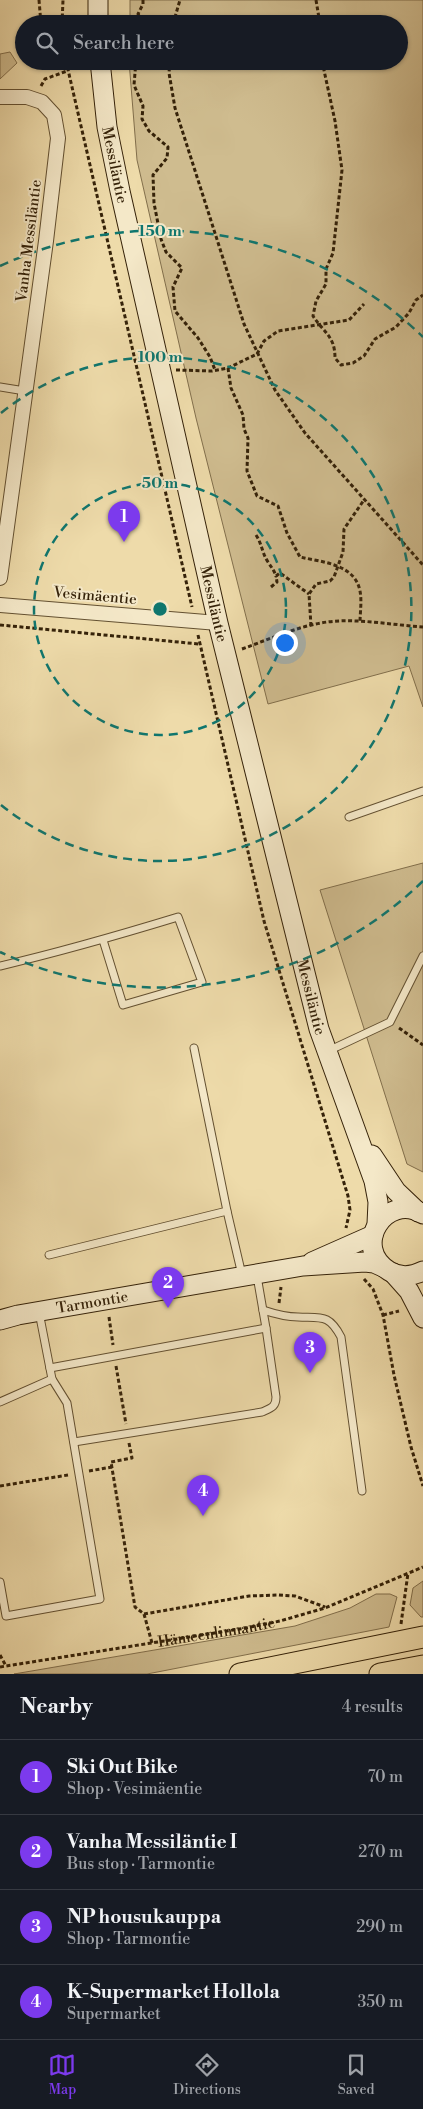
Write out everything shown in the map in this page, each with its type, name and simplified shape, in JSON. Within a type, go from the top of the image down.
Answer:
[{"type":"main road","points":[[240,1674],[423,1637]]},
{"type":"main road","points":[[380,1674],[423,1666]]},
{"type":"street","points":[[98,0],[98,15]]},
{"type":"street","name":"Messiläntie","points":[[101,70],[109,136],[218,623],[319,1029],[360,1138],[376,1190],[379,1211],[373,1251],[388,1270]]},
{"type":"street","points":[[0,97],[34,100]]},
{"type":"street","name":"Vanha Messiläntie","points":[[0,578],[46,241],[58,138],[54,115],[42,102],[34,100]]},
{"type":"street","name":"Vesimäentie","points":[[0,605],[218,623]]},
{"type":"street","name":"Messiläntie","points":[[360,1138],[396,1191],[421,1213]]},
{"type":"street","name":"Tarmontie","points":[[302,1266],[375,1230],[385,1216],[396,1210],[407,1209],[421,1213]]},
{"type":"street","name":"Tarmontie","points":[[0,1320],[39,1311],[302,1266],[366,1262],[374,1263],[388,1270],[412,1275],[423,1271]]},
{"type":"street","points":[[388,1270],[409,1291],[423,1318]]},
{"type":"lane","points":[[0,387],[25,391]]},
{"type":"lane","points":[[349,817],[423,791]]},
{"type":"lane","points":[[0,966],[103,940],[178,917],[202,982],[122,1005],[103,940]]},
{"type":"lane","points":[[327,1051],[390,1022],[423,956]]},
{"type":"lane","points":[[74,1442],[262,1412],[276,1404],[263,1310],[227,1211],[194,1048]]},
{"type":"lane","points":[[49,1254],[227,1211]]},
{"type":"lane","points":[[263,1310],[278,1316],[318,1316],[328,1319],[335,1325],[341,1338],[362,1491]]},
{"type":"lane","points":[[0,1582],[6,1616],[100,1599],[67,1403],[52,1378],[39,1311]]},
{"type":"lane","points":[[50,1368],[266,1328]]},
{"type":"lane","points":[[0,1402],[52,1378]]},
{"type":"path","points":[[39,0],[40,15]]},
{"type":"path","points":[[62,15],[63,0]]},
{"type":"path","points":[[139,15],[143,0]]},
{"type":"path","points":[[176,15],[180,0]]},
{"type":"path","points":[[316,0],[318,15]]},
{"type":"path","points":[[135,70],[134,84],[143,106],[142,119],[149,131],[168,147],[167,158],[153,175],[154,199],[165,249],[182,268],[173,287],[175,311],[198,338],[210,357],[215,370]]},
{"type":"path","points":[[169,70],[175,108],[244,324],[275,390],[305,433],[423,564]]},
{"type":"path","points":[[324,70],[335,120],[342,170],[333,253],[326,269],[326,284],[316,301],[313,316],[335,346],[335,358],[341,365],[353,363],[364,356],[375,339],[396,327],[409,313],[416,300],[423,295]]},
{"type":"path","points":[[34,100],[45,79],[67,71],[264,921],[348,1196],[350,1210],[345,1230],[348,1244]]},
{"type":"path","points":[[161,372],[228,368],[257,354],[264,342],[278,331],[349,320],[364,304]]},
{"type":"path","points":[[228,368],[230,388],[243,415],[244,429],[248,438],[247,471],[257,496],[278,506],[287,533],[300,557],[339,566],[353,577],[360,591],[360,623]]},
{"type":"path","points":[[311,626],[309,594],[316,584],[330,581],[334,577],[339,566],[345,540],[344,529],[364,500]]},
{"type":"path","points":[[256,536],[276,576],[277,582],[271,587]]},
{"type":"path","points":[[276,576],[280,573],[287,576],[309,594]]},
{"type":"path","points":[[227,654],[327,622],[423,628]]},
{"type":"path","points":[[0,624],[199,644]]},
{"type":"path","points":[[390,1022],[423,1045]]},
{"type":"path","points":[[108,1316],[132,1458],[112,1462],[112,1467],[135,1606],[144,1614],[152,1643]]},
{"type":"path","points":[[0,1486],[112,1467]]},
{"type":"path","name":"Hämeenlinnantie","points":[[0,1667],[280,1621],[325,1608],[423,1567]]},
{"type":"path","points":[[401,1625],[408,1573]]},
{"type":"path","points":[[144,1614],[249,1596],[295,1596],[325,1608]]},
{"type":"path","points":[[0,1655],[6,1666]]},
{"type":"shaded area","points":[[130,0],[423,0],[423,707],[409,666],[268,704],[196,418],[137,160],[130,70],[408,70],[408,15],[130,15]]},
{"type":"shaded area","points":[[10,52],[15,60],[15,65],[0,79],[0,54]]},
{"type":"shaded area","points":[[423,863],[423,1172],[407,1164],[320,890]]},
{"type":"shaded area","points":[[423,1581],[423,1617],[421,1617],[410,1605],[413,1588]]},
{"type":"shaded area","points":[[376,1594],[390,1594],[397,1597],[389,1627],[147,1674],[14,1674],[295,1626],[350,1608]]},
{"type":"place","name":"Ski Out Bike","points":[[124,542]]},
{"type":"place","name":"Vanha Messiläntie I","points":[[168,1308]]},
{"type":"place","name":"NP housukauppa","points":[[310,1373]]},
{"type":"place","name":"K-Supermarket Hollola","points":[[203,1516]]}]
